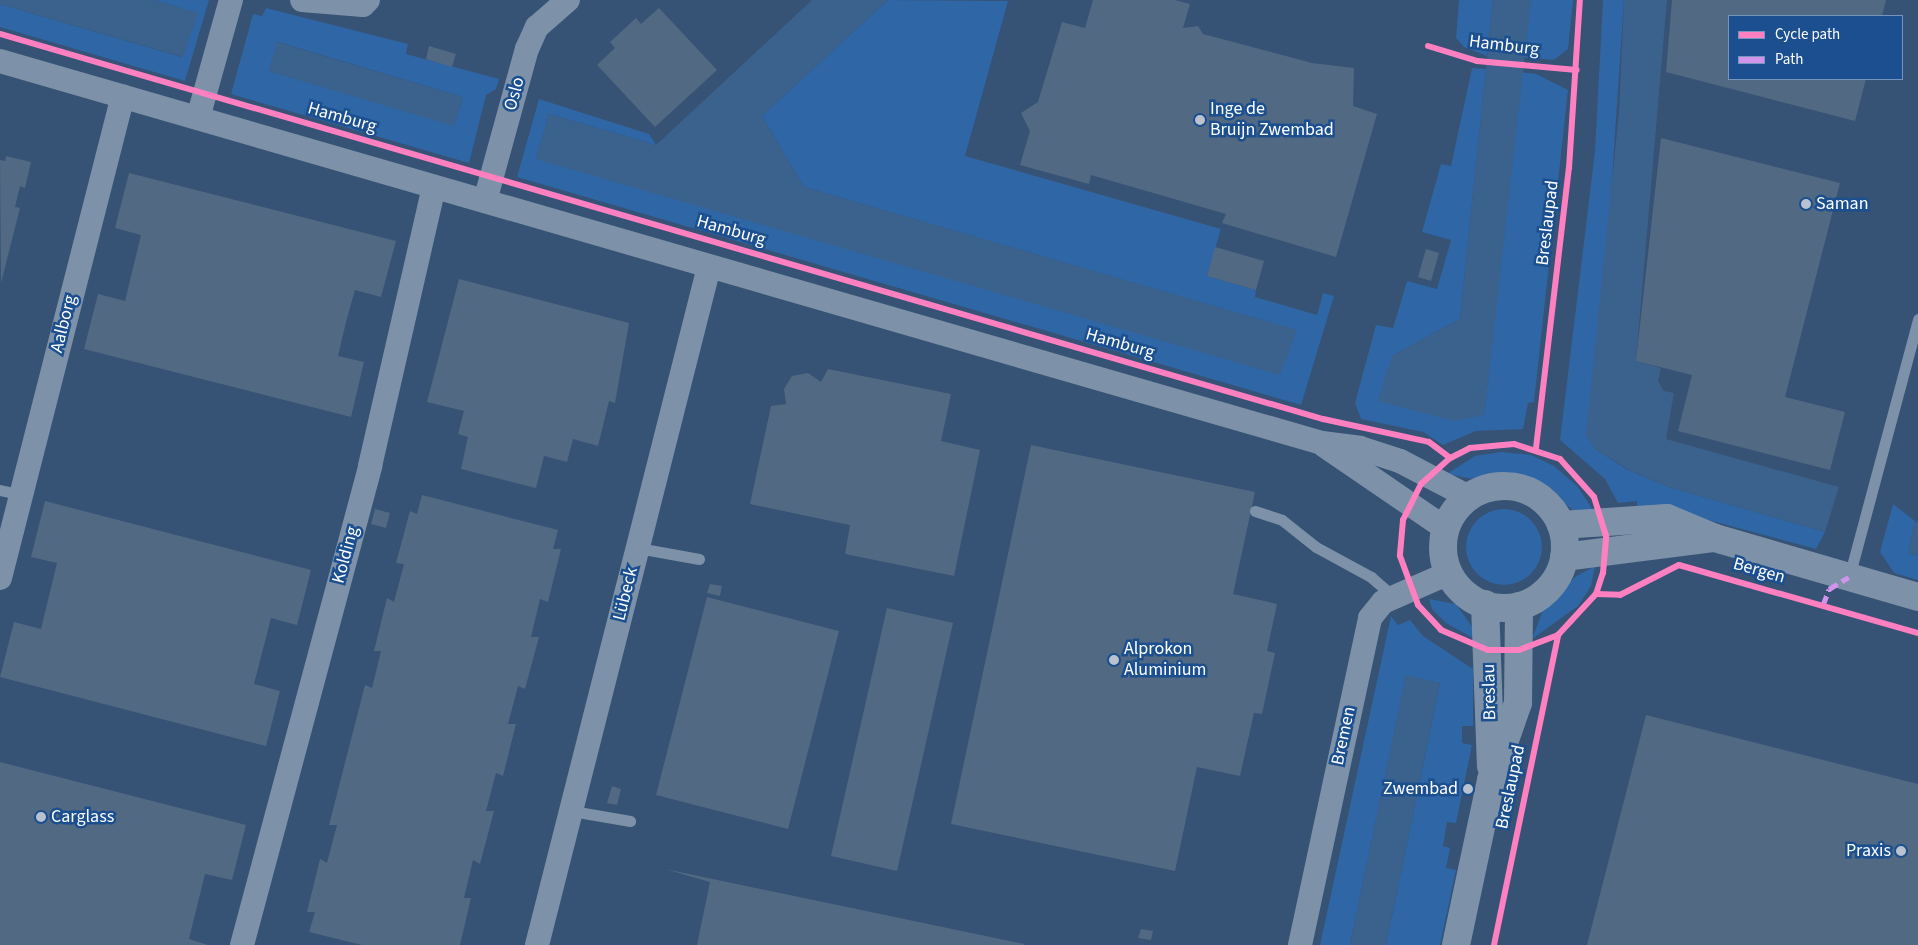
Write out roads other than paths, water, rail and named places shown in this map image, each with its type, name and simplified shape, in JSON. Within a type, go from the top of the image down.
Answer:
[{"type":"street","points":[[198,118],[232,0]]},
{"type":"street","points":[[302,0],[363,5],[368,0]]},
{"type":"street","name":"Oslo","points":[[485,201],[527,49],[537,27],[568,0]]},
{"type":"street","points":[[0,61],[1322,443],[1360,448],[1400,461],[1469,497]]},
{"type":"street","name":"Aalborg","points":[[0,578],[10,493],[123,96]]},
{"type":"street","name":"Kolding","points":[[242,945],[367,475],[434,187]]},
{"type":"street","name":"Lübeck","points":[[537,945],[708,267]]},
{"type":"street","points":[[1322,443],[1446,529]]},
{"type":"street","points":[[1499,486],[1529,492],[1542,500],[1561,525],[1564,557],[1549,588],[1519,606],[1484,604],[1458,586],[1449,572],[1443,544],[1446,529],[1469,497],[1499,486]]},
{"type":"street","name":"Bergen","points":[[1561,525],[1667,518],[1715,538],[1918,597]]},
{"type":"street","name":"Bergen","points":[[1564,557],[1715,538]]},
{"type":"street","name":"Bremen","points":[[1300,945],[1370,618],[1394,597],[1449,572]]},
{"type":"street","name":"Breslau","points":[[1484,604],[1491,780]]},
{"type":"street","name":"Breslau","points":[[1456,945],[1491,780],[1518,703],[1519,606]]},
{"type":"lane","points":[[1849,577],[1918,319]]},
{"type":"lane","points":[[1255,511],[1282,520],[1316,547],[1371,577],[1394,597]]},
{"type":"lane","points":[[638,548],[699,559]]},
{"type":"lane","points":[[572,811],[630,821]]},
{"type":"place","name":"Inge de Bruijn Zwembad","points":[[1200,120]]},
{"type":"place","name":"Saman","points":[[1806,204]]},
{"type":"place","name":"Alprokon Aluminium","points":[[1114,660]]},
{"type":"place","name":"Zwembad","points":[[1468,789]]},
{"type":"place","name":"Carglass","points":[[41,817]]},
{"type":"place","name":"Praxis","points":[[1901,851]]}]
